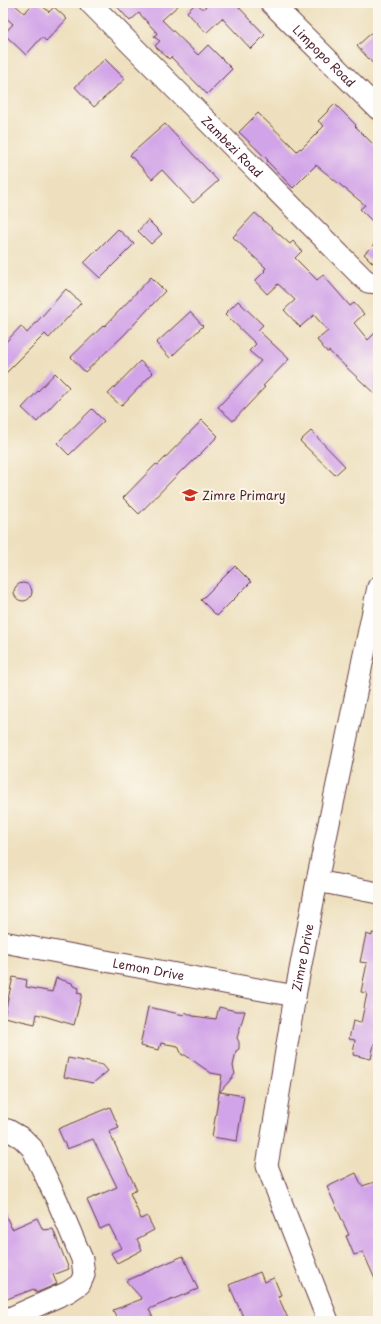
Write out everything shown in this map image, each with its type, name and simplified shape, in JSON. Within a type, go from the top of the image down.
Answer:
[{"type":"street","name":"Zambezi Road","points":[[90,3],[362,277],[368,282],[378,283]]},
{"type":"street","name":"Limpopo Road","points":[[271,3],[378,108]]},
{"type":"street","name":"Zimre Drive","points":[[328,1321],[267,1166],[294,996],[378,587]]},
{"type":"street","points":[[317,881],[378,893]]},
{"type":"street","name":"Lemon Drive","points":[[3,942],[294,996]]},
{"type":"street","points":[[3,1129],[8,1130],[22,1138],[32,1148],[57,1200],[82,1260],[84,1275],[80,1284],[68,1292],[3,1321]]},
{"type":"building","points":[[3,3],[13,3],[24,13],[34,3],[39,3],[49,12],[54,7],[67,19],[46,41],[42,37],[26,55],[4,34],[13,24],[3,15]]},
{"type":"building","points":[[114,3],[181,3],[162,20],[198,55],[208,45],[232,69],[207,94],[171,57],[169,59],[155,46],[160,41],[154,37],[157,33],[139,13],[130,21]]},
{"type":"building","points":[[196,3],[203,9],[209,3],[235,3],[265,35],[251,49],[222,18],[206,33],[187,12]]},
{"type":"building","points":[[378,27],[378,69],[357,46]]},
{"type":"building","points":[[105,59],[125,79],[94,107],[75,87]]},
{"type":"building","points":[[335,104],[378,149],[378,227],[360,209],[365,205],[316,165],[293,188],[267,161],[268,160],[239,132],[258,113],[297,151],[300,148],[301,149],[324,126],[318,121]]},
{"type":"building","points":[[165,124],[218,181],[193,203],[162,170],[152,179],[130,155]]},
{"type":"building","points":[[255,213],[290,244],[293,241],[302,251],[295,258],[317,280],[323,275],[350,306],[354,303],[364,314],[354,323],[368,340],[378,330],[378,397],[329,351],[327,352],[317,340],[328,331],[314,315],[300,327],[284,310],[295,300],[278,284],[267,294],[255,281],[266,268],[233,237]]},
{"type":"building","points":[[148,220],[162,234],[151,244],[138,231]]},
{"type":"building","points":[[118,229],[134,244],[100,278],[84,263]]},
{"type":"building","points":[[378,240],[378,268],[364,254]]},
{"type":"building","points":[[151,277],[165,291],[124,335],[85,372],[71,357],[104,325],[105,326]]},
{"type":"building","points":[[66,289],[81,303],[49,338],[45,334],[3,376],[3,345],[21,326],[27,333]]},
{"type":"building","points":[[238,301],[263,325],[258,330],[289,359],[233,421],[218,407],[261,361],[249,351],[256,344],[225,314]]},
{"type":"building","points":[[190,312],[203,326],[170,358],[156,343]]},
{"type":"building","points":[[140,361],[153,373],[121,406],[108,394]]},
{"type":"building","points":[[55,373],[69,387],[37,422],[22,408]]},
{"type":"building","points":[[92,409],[104,421],[69,455],[57,443]]},
{"type":"building","points":[[202,420],[218,436],[139,514],[123,498]]},
{"type":"building","points":[[311,431],[345,466],[335,475],[300,441]]},
{"type":"building","points":[[235,566],[251,582],[217,616],[201,600]]},
{"type":"building","points":[[19,583],[27,583],[32,588],[30,599],[27,601],[19,601],[14,596],[14,588]]},
{"type":"building","points":[[372,933],[378,934],[378,1045],[374,1044],[371,1059],[353,1055],[355,1040],[349,1039],[353,1021],[361,1023],[367,993],[361,992],[367,963],[360,962],[366,934],[372,936]]},
{"type":"building","points":[[13,977],[27,980],[26,987],[52,992],[56,978],[72,983],[73,986],[79,988],[77,993],[82,994],[74,1025],[37,1014],[35,1024],[4,1017]]},
{"type":"building","points":[[148,1007],[184,1015],[185,1012],[193,1016],[216,1019],[219,1007],[236,1011],[245,1011],[237,1038],[239,1042],[239,1049],[236,1051],[233,1066],[235,1074],[220,1092],[244,1096],[237,1141],[212,1137],[222,1075],[211,1073],[185,1055],[182,1055],[178,1046],[161,1043],[159,1050],[140,1046]]},
{"type":"building","points":[[68,1058],[103,1065],[108,1071],[93,1083],[64,1077]]},
{"type":"building","points":[[110,1107],[119,1128],[109,1132],[137,1190],[130,1193],[141,1219],[147,1216],[154,1230],[137,1239],[142,1250],[117,1263],[111,1253],[121,1248],[109,1225],[100,1229],[87,1200],[117,1187],[93,1139],[67,1149],[58,1129]]},
{"type":"building","points":[[356,1173],[362,1186],[378,1181],[378,1286],[363,1252],[354,1255],[346,1236],[349,1235],[327,1187]]},
{"type":"building","points":[[3,1210],[12,1229],[37,1218],[43,1230],[53,1229],[69,1269],[53,1275],[57,1284],[36,1293],[34,1289],[7,1299],[3,1290]]},
{"type":"building","points":[[183,1256],[198,1289],[149,1309],[154,1321],[118,1321],[113,1310],[142,1299],[126,1281]]},
{"type":"building","points":[[260,1272],[264,1282],[274,1278],[281,1295],[278,1296],[289,1321],[245,1321],[229,1285]]},
{"type":"place","name":"Zimre Primary","points":[[190,495]]}]
